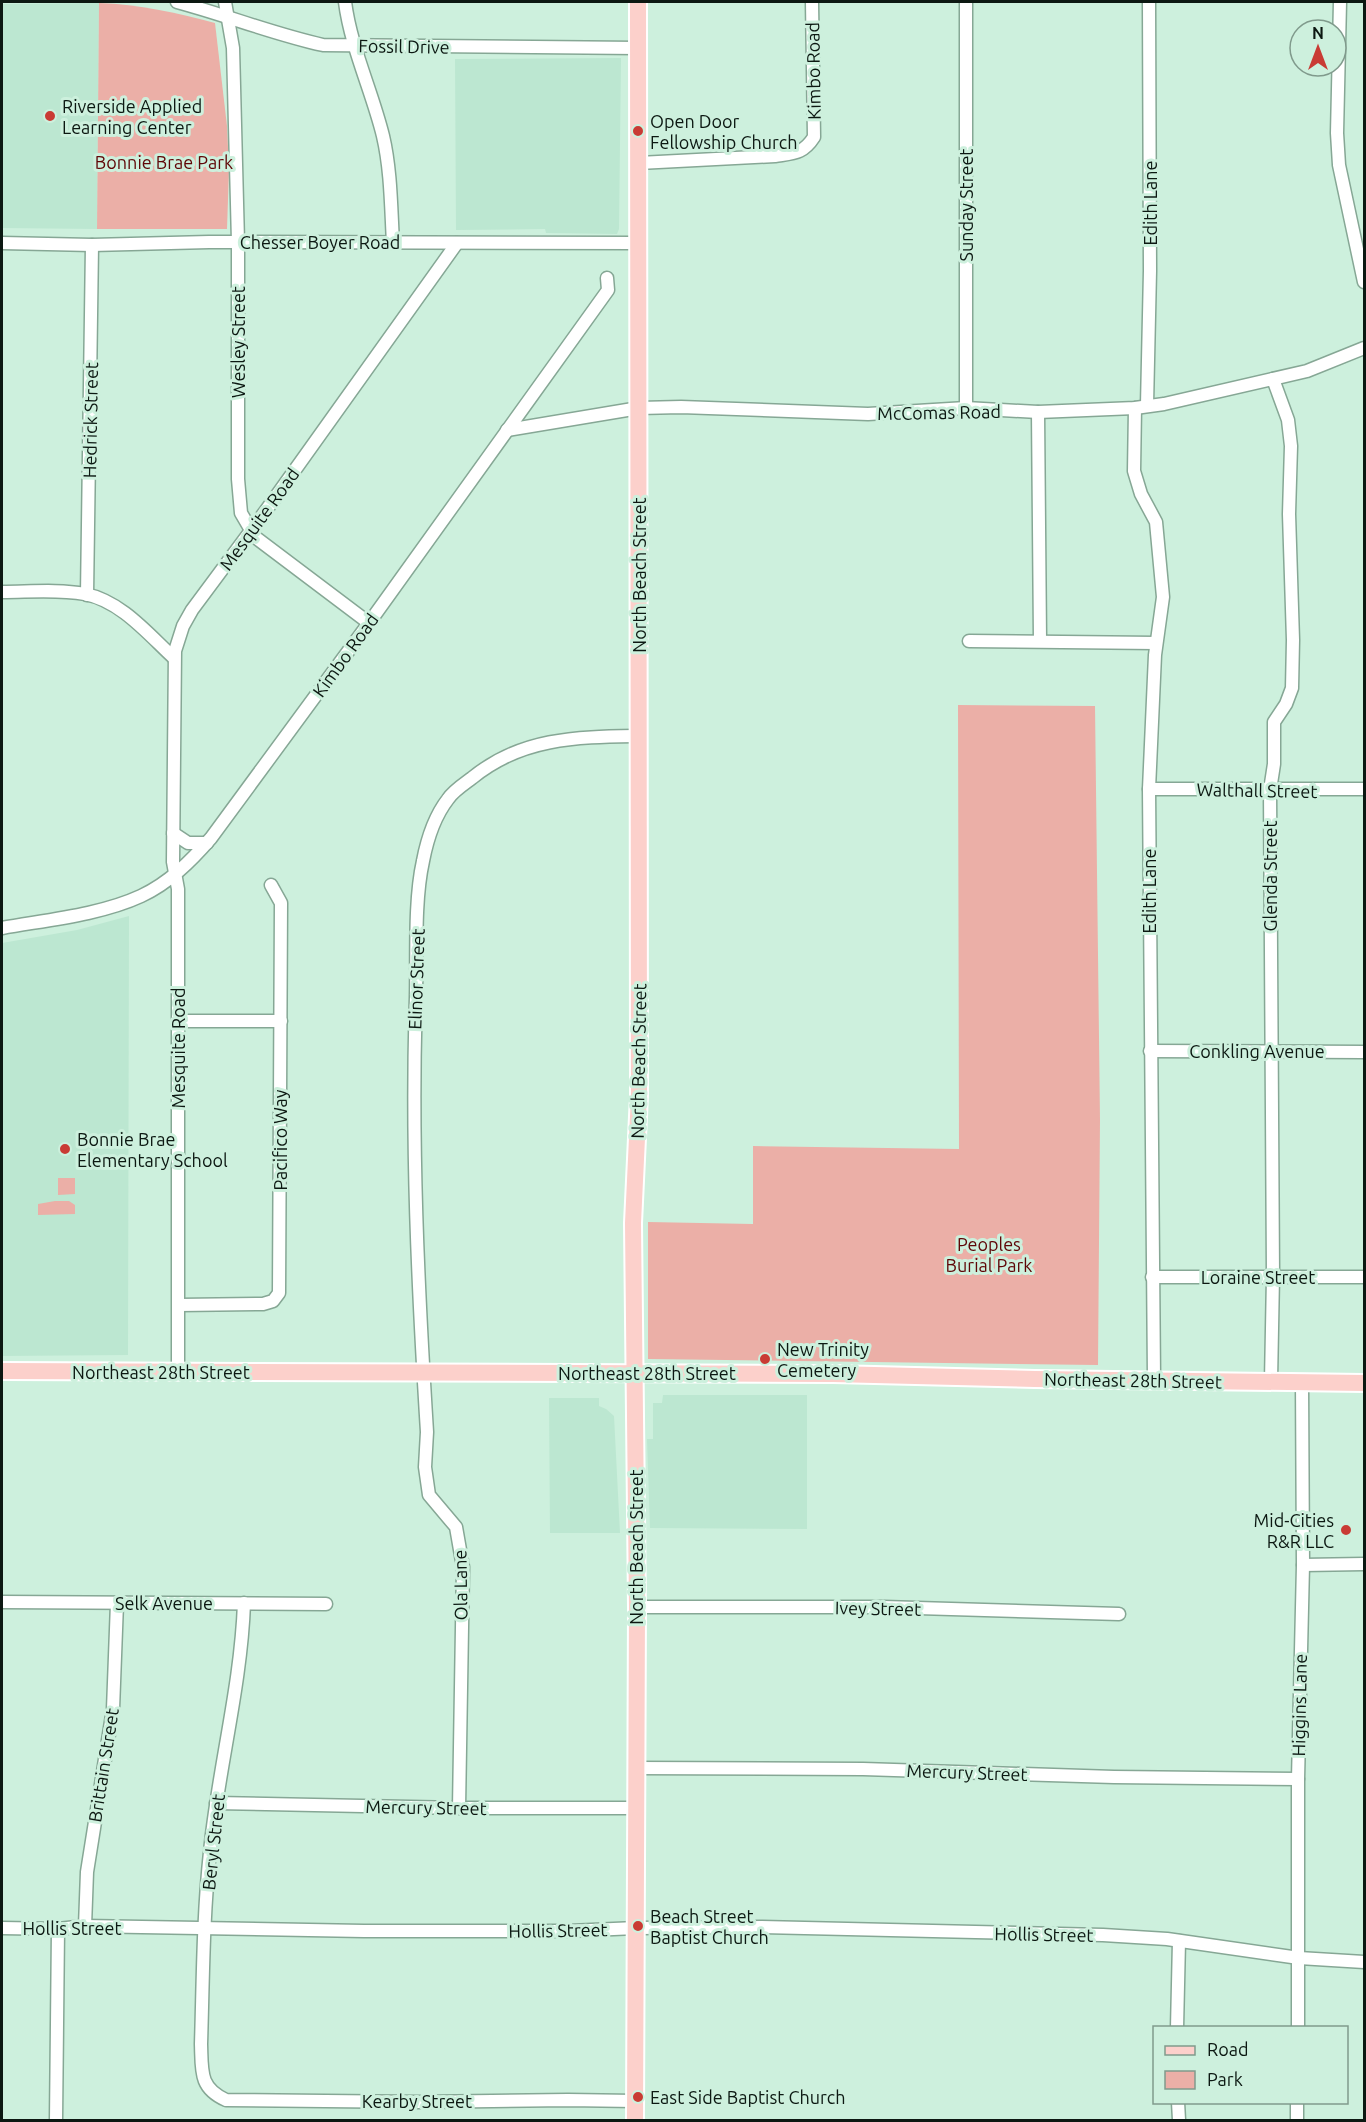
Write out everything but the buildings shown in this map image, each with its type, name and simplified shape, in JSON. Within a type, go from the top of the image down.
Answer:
[{"type":"main road","name":"North Beach Street","points":[[635,2121],[637,1607],[633,1222],[639,1095],[638,2]]},
{"type":"main road","name":"Northeast 28th Street","points":[[2,1371],[833,1374],[1365,1383]]},
{"type":"street","name":"Fossil Drive","points":[[177,2],[226,15],[284,36],[323,45],[638,48]]},
{"type":"street","name":"Wesley Street","points":[[225,2],[233,48],[238,242],[238,490],[241,513],[250,532]]},
{"type":"street","points":[[345,2],[348,26],[375,105],[384,140],[393,243]]},
{"type":"street","name":"Kimbo Road","points":[[639,163],[775,156],[795,153],[806,148],[814,137],[812,2]]},
{"type":"street","name":"Sunday Street","points":[[966,2],[966,408]]},
{"type":"street","name":"Edith Lane","points":[[1148,405],[1149,2]]},
{"type":"street","points":[[1340,2],[1337,133],[1339,165],[1365,282]]},
{"type":"street","name":"Chesser Boyer Road","points":[[2,243],[92,245],[238,242],[639,243]]},
{"type":"street","name":"Mesquite Road","points":[[178,1372],[178,890],[173,862],[174,658],[187,617],[457,243]]},
{"type":"street","name":"Hedrick Street","points":[[87,595],[92,245]]},
{"type":"street","name":"Kimbo Road","points":[[2,928],[60,918],[127,902],[176,874],[207,843],[369,623],[608,290],[607,278]]},
{"type":"street","name":"McComas Road","points":[[507,430],[639,408],[681,407],[868,414],[966,408],[1038,412],[1135,408],[1164,404],[1307,371],[1365,348]]},
{"type":"street","name":"Glenda Street","points":[[1271,1382],[1273,1276],[1270,790],[1274,764],[1274,722],[1286,704],[1292,688],[1293,640],[1289,514],[1291,446],[1288,420],[1273,379]]},
{"type":"street","name":"Edith Lane","points":[[1135,408],[1134,471],[1141,494],[1156,522],[1163,597],[1156,643],[1149,789],[1154,1379]]},
{"type":"street","points":[[1038,412],[1040,640]]},
{"type":"street","points":[[250,532],[369,623]]},
{"type":"street","points":[[2,592],[64,592],[87,595],[122,612],[174,658]]},
{"type":"street","points":[[969,641],[1156,643]]},
{"type":"street","name":"Elinor Street","points":[[423,1372],[414,1051],[419,896],[422,862],[433,824],[448,797],[482,770],[506,755],[530,746],[556,741],[639,736]]},
{"type":"street","name":"Walthall Street","points":[[1149,789],[1365,789]]},
{"type":"street","points":[[173,832],[188,843],[207,843]]},
{"type":"street","name":"Pacifico Way","points":[[179,1305],[263,1304],[273,1301],[279,1293],[281,903],[271,885]]},
{"type":"street","points":[[178,1021],[280,1021]]},
{"type":"street","name":"Conkling Avenue","points":[[1150,1051],[1365,1052]]},
{"type":"street","name":"Loraine Street","points":[[1152,1277],[1365,1277]]},
{"type":"street","name":"Ola Lane","points":[[423,1372],[427,1432],[425,1467],[429,1495],[456,1527],[463,1567],[459,1808]]},
{"type":"street","name":"Higgins Lane","points":[[1298,2026],[1298,1779],[1303,1565],[1302,1382]]},
{"type":"street","points":[[1303,1565],[1365,1564]]},
{"type":"street","name":"Selk Avenue","points":[[2,1602],[326,1604]]},
{"type":"street","name":"Brittain Street","points":[[85,1926],[87,1872],[113,1710],[117,1603]]},
{"type":"street","name":"Beryl Street","points":[[205,2083],[201,2044],[210,1853],[216,1803],[237,1686],[244,1603]]},
{"type":"street","name":"Ivey Street","points":[[637,1607],[884,1607],[1119,1614]]},
{"type":"street","name":"Mercury Street","points":[[636,1768],[863,1769],[1114,1778],[1298,1779]]},
{"type":"street","name":"Mercury Street","points":[[216,1803],[459,1808],[636,1808]]},
{"type":"street","name":"Hollis Street","points":[[2,1928],[58,1929],[85,1926],[569,1931],[762,1927],[1103,1935],[1179,1941],[1299,1958],[1365,1962]]},
{"type":"street","points":[[56,2121],[58,1929]]},
{"type":"street","points":[[1177,2026],[1179,1941]]},
{"type":"street","name":"Kearby Street","points":[[205,2083],[214,2095],[226,2100],[635,2101]]},
{"type":"street","points":[[1178,2104],[1179,2121]]},
{"type":"street","points":[[1297,2104],[1297,2121]]},
{"type":"shaded area","name":"Riverside Applied Learning Center","points":[[99,3],[97,229],[2,228],[2,4]]},
{"type":"shaded area","points":[[621,58],[619,229],[617,234],[546,233],[545,229],[456,230],[455,59]]},
{"type":"shaded area","name":"Bonnie Brae Elementary School","points":[[129,916],[128,1355],[2,1356],[2,943],[77,930]]},
{"type":"shaded area","points":[[663,1395],[807,1395],[807,1529],[650,1528],[647,1439],[653,1439],[653,1403],[662,1403]]},
{"type":"shaded area","points":[[549,1398],[599,1398],[599,1406],[614,1416],[620,1533],[550,1533]]},
{"type":"green space","name":"Bonnie Brae Park","points":[[99,3],[158,10],[215,23],[227,126],[229,170],[227,229],[97,229]]},
{"type":"green space","name":"Peoples Burial Park","points":[[958,705],[1095,706],[1100,1120],[1098,1365],[648,1359],[648,1222],[753,1224],[753,1146],[959,1149]]},
{"type":"green space","points":[[58,1178],[75,1178],[75,1194],[58,1195]]},
{"type":"green space","points":[[69,1201],[75,1205],[75,1214],[38,1215],[38,1204]]},
{"type":"place","name":"Riverside Applied Learning Center","points":[[50,116]]},
{"type":"place","name":"Open Door Fellowship Church","points":[[638,131]]},
{"type":"place","name":"Bonnie Brae Elementary School","points":[[65,1149]]},
{"type":"place","name":"New Trinity Cemetery","points":[[765,1359]]},
{"type":"place","name":"Mid-Cities R&R LLC","points":[[1346,1530]]},
{"type":"place","name":"Beach Street Baptist Church","points":[[638,1926]]},
{"type":"place","name":"East Side Baptist Church","points":[[638,2097]]}]
